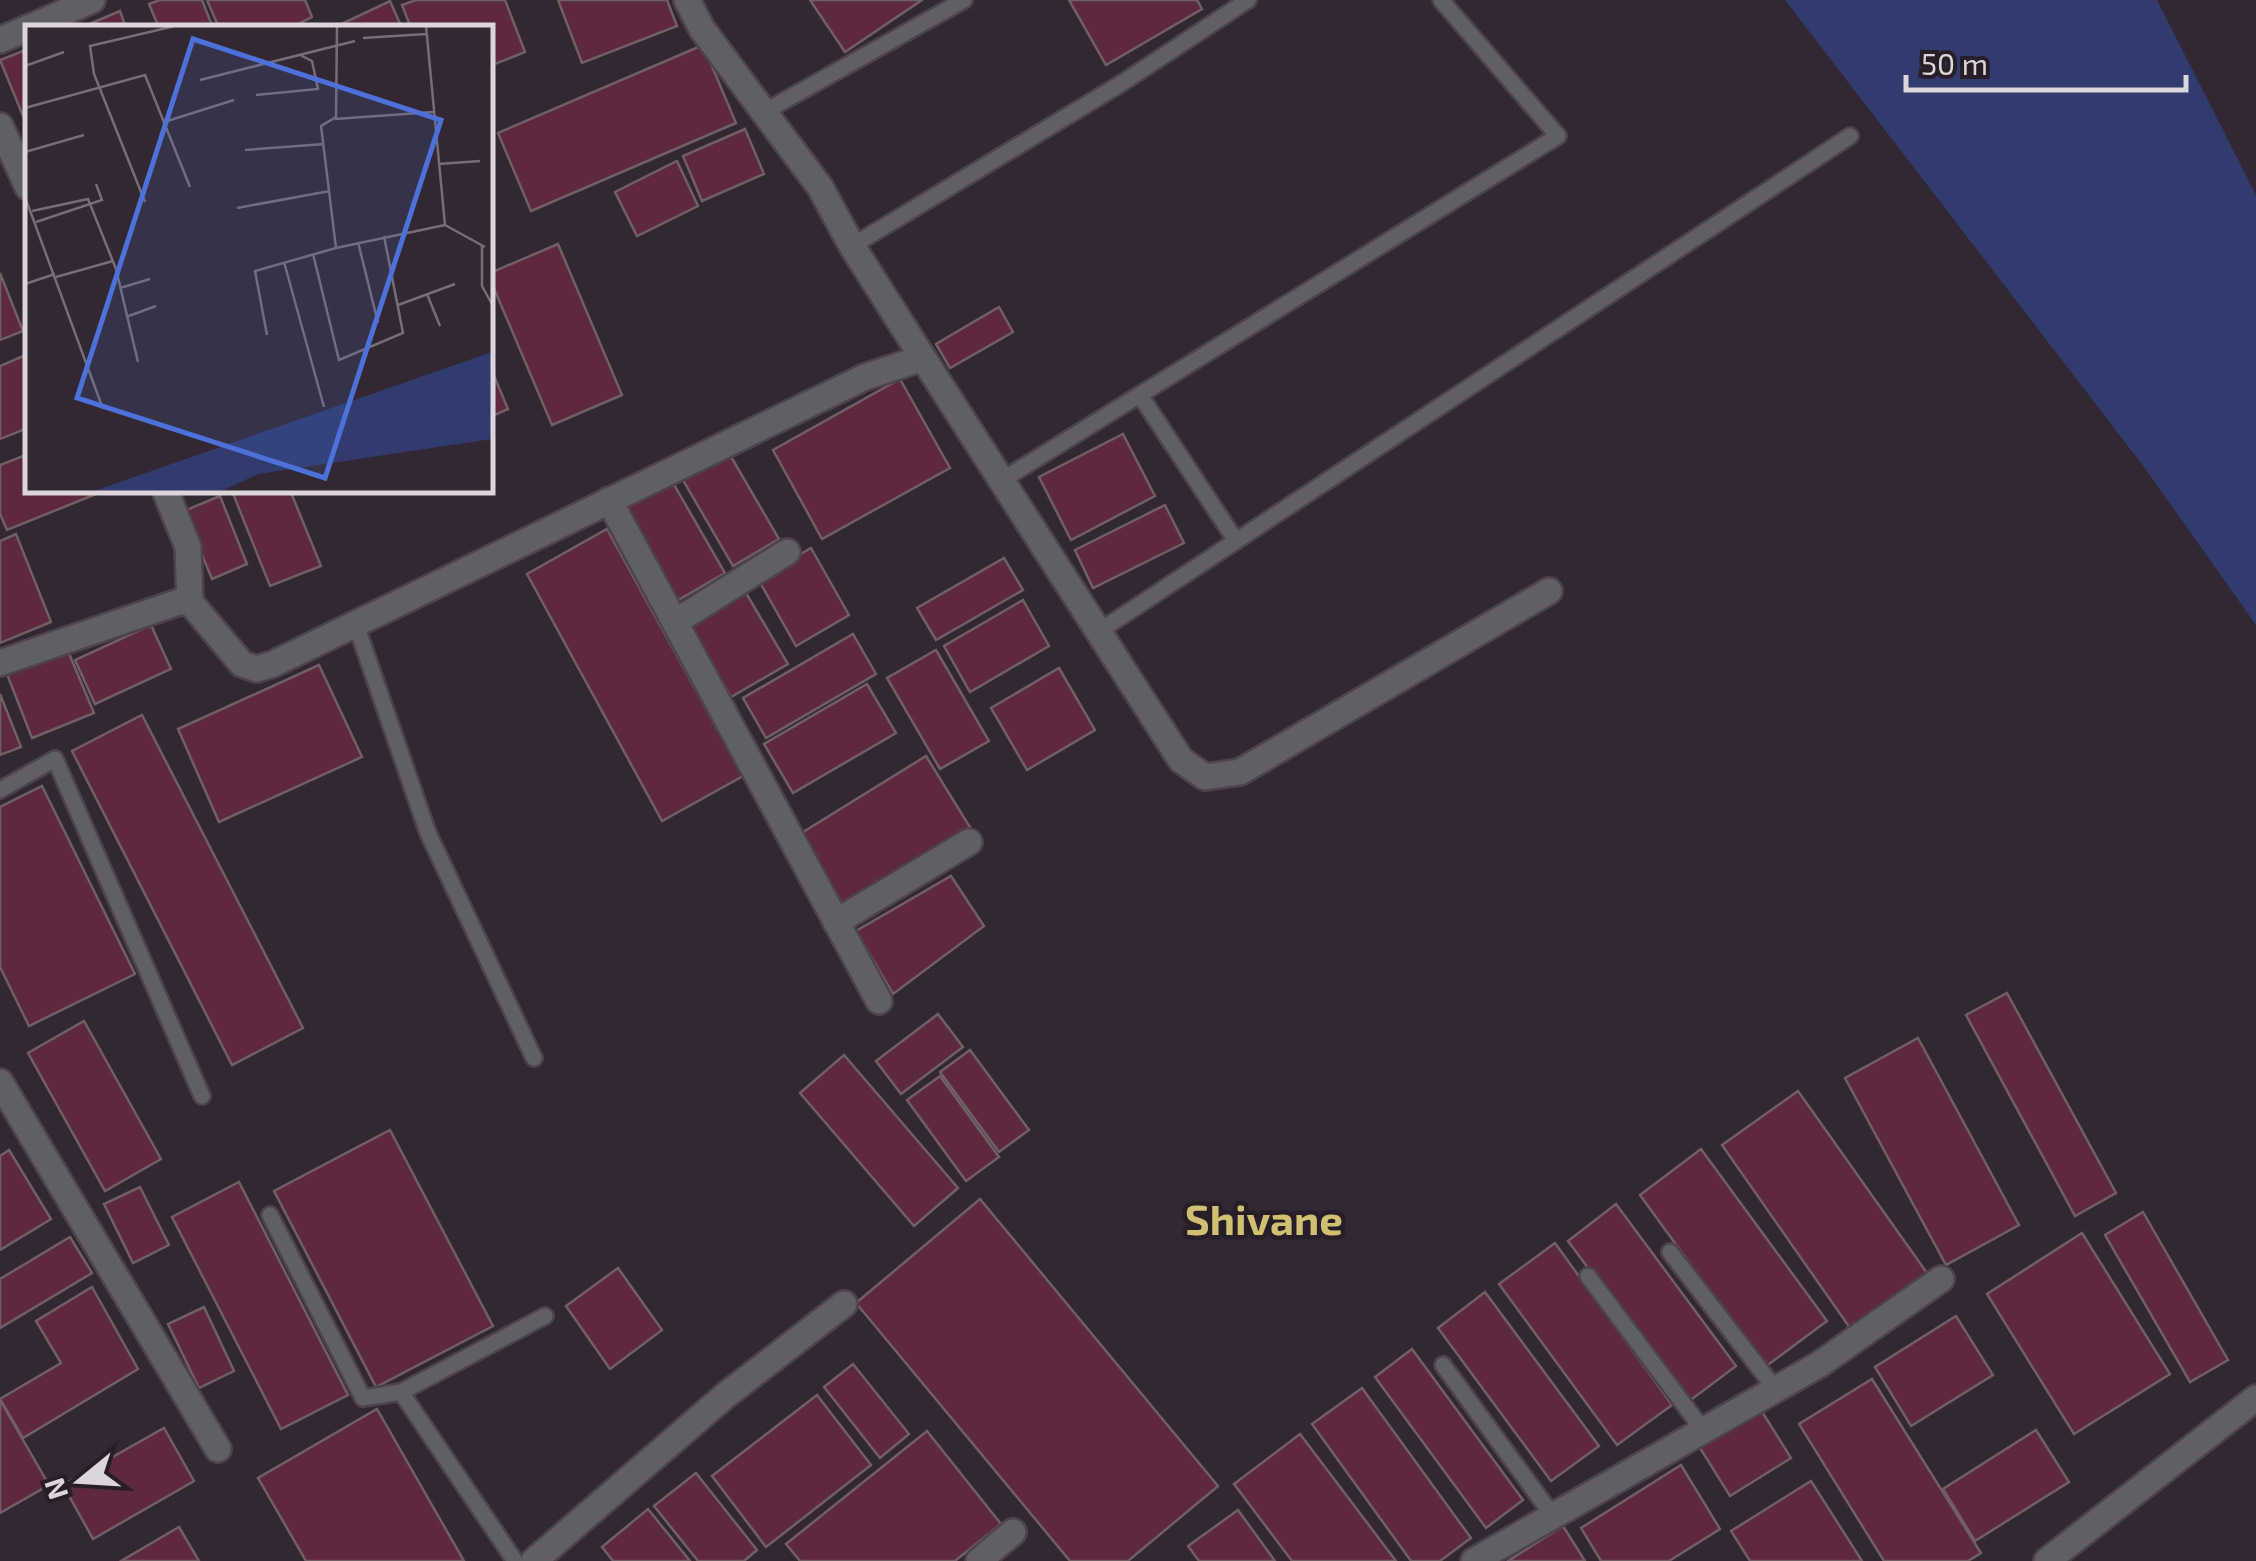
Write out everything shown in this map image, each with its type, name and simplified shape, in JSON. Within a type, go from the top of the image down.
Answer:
[{"type":"street","points":[[35,25],[92,0]]},
{"type":"street","points":[[688,0],[702,28],[820,187],[852,246],[1181,760],[1205,777],[1240,772],[1549,591]]},
{"type":"street","points":[[0,40],[25,29]]},
{"type":"street","points":[[0,126],[25,180]]},
{"type":"street","points":[[166,492],[188,548],[190,602],[242,664],[256,670],[865,376],[924,358]]},
{"type":"street","points":[[609,500],[879,1001]]},
{"type":"street","points":[[675,622],[787,552]]},
{"type":"street","points":[[0,663],[180,602],[190,602]]},
{"type":"street","points":[[836,922],[970,842]]},
{"type":"street","points":[[0,1082],[218,1449]]},
{"type":"street","points":[[1474,1561],[1820,1364],[1941,1279]]},
{"type":"street","points":[[534,1561],[726,1395],[844,1304]]},
{"type":"street","points":[[2047,1561],[2256,1398]]},
{"type":"street","points":[[979,1561],[1013,1532]]},
{"type":"lane","points":[[764,112],[964,0]]},
{"type":"lane","points":[[852,246],[1122,84],[1248,0]]},
{"type":"lane","points":[[1002,480],[1558,136],[1441,0]]},
{"type":"lane","points":[[1098,632],[1850,136]]},
{"type":"lane","points":[[1140,395],[1236,541]]},
{"type":"lane","points":[[354,622],[428,833],[534,1058]]},
{"type":"lane","points":[[0,790],[55,759],[202,1096]]},
{"type":"lane","points":[[270,1215],[364,1398],[401,1392],[545,1316]]},
{"type":"lane","points":[[1670,1252],[1776,1390]]},
{"type":"lane","points":[[1588,1276],[1704,1430]]},
{"type":"lane","points":[[1443,1365],[1553,1516]]},
{"type":"lane","points":[[401,1392],[514,1561]]},
{"type":"water","points":[[1785,0],[2157,0],[2256,195],[2256,625],[2144,467]]},
{"type":"building","points":[[160,0],[202,0],[212,25],[158,25],[149,4]]},
{"type":"building","points":[[207,0],[305,0],[312,17],[296,25],[218,25]]},
{"type":"building","points":[[416,0],[505,0],[525,52],[492,65],[492,25],[410,25],[402,5]]},
{"type":"building","points":[[558,0],[667,0],[677,26],[582,63]]},
{"type":"building","points":[[810,0],[922,0],[845,52]]},
{"type":"building","points":[[1069,0],[1197,0],[1202,9],[1106,65]]},
{"type":"building","points":[[390,1],[401,25],[339,25]]},
{"type":"building","points":[[120,11],[125,25],[87,25]]},
{"type":"building","points":[[703,45],[736,123],[531,211],[498,133]]},
{"type":"building","points":[[25,50],[25,121],[0,60]]},
{"type":"building","points":[[745,129],[764,174],[702,201],[683,156]]},
{"type":"building","points":[[677,161],[698,206],[637,236],[615,192]]},
{"type":"building","points":[[558,244],[622,395],[552,425],[492,284],[492,272]]},
{"type":"building","points":[[0,273],[23,331],[0,340]]},
{"type":"building","points":[[999,307],[1013,332],[950,368],[936,344]]},
{"type":"building","points":[[25,355],[25,429],[0,439],[0,366]]},
{"type":"building","points":[[492,371],[508,409],[492,416]]},
{"type":"building","points":[[900,379],[950,468],[822,539],[773,450]]},
{"type":"building","points":[[1123,434],[1155,496],[1071,540],[1039,477]]},
{"type":"building","points":[[726,448],[779,539],[733,566],[680,475]]},
{"type":"building","points":[[25,455],[25,492],[101,492],[7,530],[0,514],[0,465]]},
{"type":"building","points":[[669,476],[725,573],[673,603],[617,507]]},
{"type":"building","points":[[232,492],[291,492],[321,566],[270,586]]},
{"type":"building","points":[[220,496],[247,564],[212,579],[184,511]]},
{"type":"building","points":[[1165,505],[1184,543],[1093,588],[1075,550]]},
{"type":"building","points":[[607,529],[743,776],[662,821],[527,574]]},
{"type":"building","points":[[16,534],[51,622],[0,643],[0,541]]},
{"type":"building","points":[[811,548],[849,615],[796,646],[758,579]]},
{"type":"building","points":[[1004,558],[1023,590],[936,640],[917,608]]},
{"type":"building","points":[[746,593],[788,664],[731,697],[690,626]]},
{"type":"building","points":[[1023,600],[1049,646],[970,692],[944,646]]},
{"type":"building","points":[[151,625],[171,669],[95,704],[75,660]]},
{"type":"building","points":[[853,634],[876,674],[766,738],[743,698]]},
{"type":"building","points":[[65,644],[94,713],[32,738],[5,669]]},
{"type":"building","points":[[936,650],[989,741],[940,769],[887,678]]},
{"type":"building","points":[[319,665],[362,757],[219,822],[178,729]]},
{"type":"building","points":[[1059,668],[1095,730],[1027,770],[991,708]]},
{"type":"building","points":[[867,684],[896,733],[793,793],[764,744]]},
{"type":"building","points":[[0,694],[21,747],[0,755]]},
{"type":"building","points":[[142,715],[303,1028],[232,1065],[72,751]]},
{"type":"building","points":[[926,756],[973,832],[847,911],[800,834]]},
{"type":"building","points":[[42,786],[135,974],[29,1026],[0,967],[0,807]]},
{"type":"building","points":[[951,876],[984,926],[893,994],[856,931]]},
{"type":"building","points":[[2007,993],[2116,1193],[2075,1216],[1966,1015]]},
{"type":"building","points":[[938,1014],[963,1047],[901,1094],[876,1061]]},
{"type":"building","points":[[84,1021],[161,1159],[105,1191],[28,1053]]},
{"type":"building","points":[[1918,1038],[2019,1225],[1946,1265],[1845,1078]]},
{"type":"building","points":[[970,1050],[1029,1130],[999,1152],[940,1072]]},
{"type":"building","points":[[844,1055],[958,1188],[914,1226],[800,1093]]},
{"type":"building","points":[[940,1076],[999,1157],[966,1181],[907,1100]]},
{"type":"building","points":[[1798,1091],[1927,1273],[1850,1328],[1722,1145]]},
{"type":"building","points":[[390,1130],[493,1326],[376,1387],[274,1191]]},
{"type":"building","points":[[1701,1149],[1827,1321],[1765,1367],[1640,1195]]},
{"type":"building","points":[[9,1150],[51,1219],[0,1250],[0,1156]]},
{"type":"building","points":[[239,1182],[348,1395],[281,1429],[172,1217]]},
{"type":"building","points":[[140,1187],[169,1245],[133,1263],[104,1204]]},
{"type":"building","points":[[980,1199],[1218,1486],[1128,1561],[1070,1561],[856,1303]]},
{"type":"building","points":[[1616,1204],[1736,1366],[1688,1402],[1568,1241]]},
{"type":"building","points":[[2143,1212],[2228,1360],[2190,1382],[2105,1235]]},
{"type":"building","points":[[2082,1233],[2170,1374],[2074,1434],[1987,1294]]},
{"type":"building","points":[[70,1237],[92,1273],[0,1328],[0,1279]]},
{"type":"building","points":[[1555,1243],[1672,1405],[1617,1445],[1499,1284]]},
{"type":"building","points":[[618,1268],[662,1330],[610,1369],[566,1306]]},
{"type":"building","points":[[92,1287],[138,1369],[23,1438],[0,1399],[61,1363],[36,1321]]},
{"type":"building","points":[[1485,1292],[1599,1446],[1551,1481],[1438,1328]]},
{"type":"building","points":[[204,1307],[234,1371],[199,1388],[168,1324]]},
{"type":"building","points":[[1956,1316],[1993,1375],[1911,1426],[1875,1367]]},
{"type":"building","points":[[1412,1349],[1523,1500],[1486,1528],[1375,1377]]},
{"type":"building","points":[[853,1364],[909,1434],[880,1458],[824,1387]]},
{"type":"building","points":[[1872,1379],[1981,1553],[1968,1561],[1884,1561],[1799,1424]]},
{"type":"building","points":[[1362,1388],[1471,1538],[1440,1561],[1411,1561],[1312,1424]]},
{"type":"building","points":[[817,1395],[871,1465],[766,1547],[712,1476]]},
{"type":"building","points":[[0,1400],[49,1485],[0,1513]]},
{"type":"building","points":[[377,1409],[464,1561],[306,1561],[258,1478]]},
{"type":"building","points":[[1761,1410],[1791,1458],[1730,1496],[1700,1448]]},
{"type":"building","points":[[164,1428],[194,1481],[93,1539],[63,1485]]},
{"type":"building","points":[[2036,1430],[2069,1482],[1975,1541],[1943,1489]]},
{"type":"building","points":[[927,1431],[1001,1524],[955,1561],[800,1561],[786,1544]]},
{"type":"building","points":[[1300,1434],[1396,1561],[1292,1561],[1234,1484]]},
{"type":"building","points":[[1681,1465],[1720,1529],[1669,1561],[1601,1561],[1581,1528]]},
{"type":"building","points":[[696,1473],[757,1550],[744,1561],[698,1561],[654,1506]]},
{"type":"building","points":[[1811,1481],[1862,1561],[1750,1561],[1731,1531]]},
{"type":"building","points":[[648,1509],[690,1561],[613,1561],[602,1547]]},
{"type":"building","points":[[1238,1510],[1275,1561],[1199,1561],[1188,1546]]},
{"type":"building","points":[[1563,1526],[1585,1561],[1508,1561]]},
{"type":"building","points":[[179,1527],[199,1561],[121,1561]]},
{"type":"district","name":"Shivane","points":[[1264,1218]]}]
